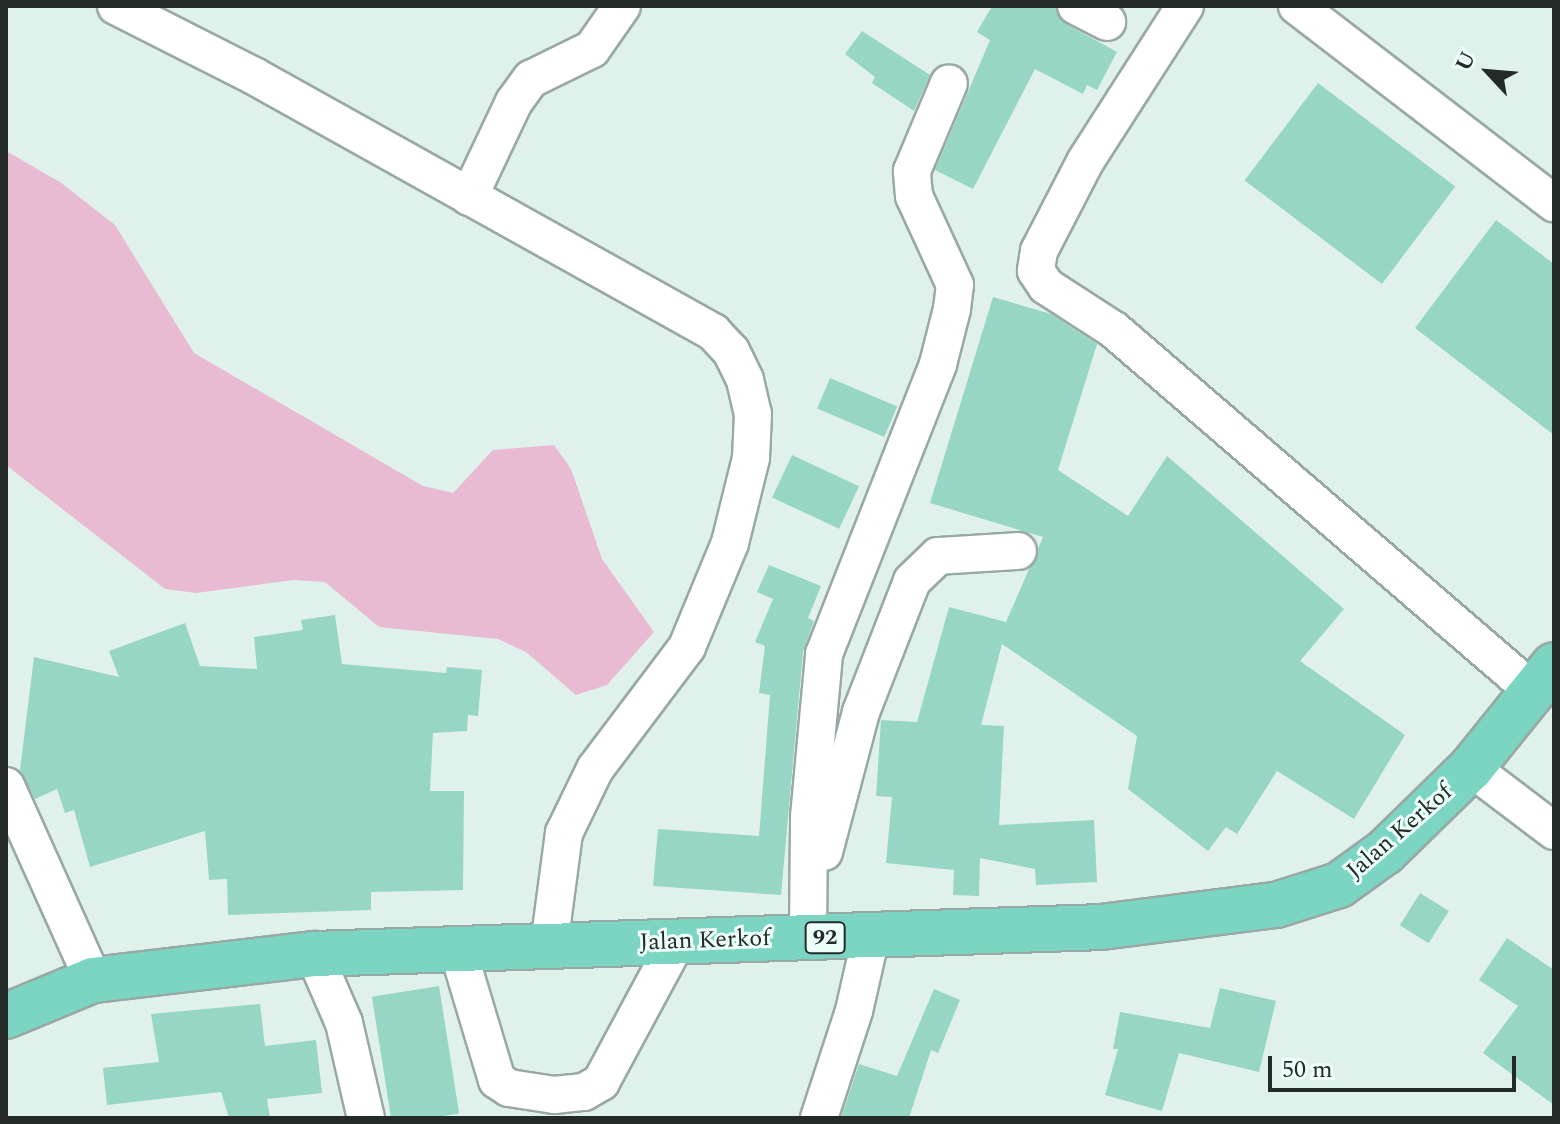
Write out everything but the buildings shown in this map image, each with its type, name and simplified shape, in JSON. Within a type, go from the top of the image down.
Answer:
[{"type":"main road","name":"Jalan Kerkof","points":[[6,1016],[93,980],[314,954],[1101,927],[1276,905],[1339,885],[1385,852],[1471,768],[1543,678]]},
{"type":"street","points":[[116,6],[254,76],[713,332],[731,351],[745,380],[753,414],[743,494],[712,592],[687,647],[595,769],[564,833],[549,945]]},
{"type":"street","points":[[469,197],[514,102],[531,79],[592,49],[622,6]]},
{"type":"street","points":[[1076,6],[1107,22]]},
{"type":"street","points":[[1185,6],[1085,162],[1039,251],[1036,271],[1046,286],[1114,330],[1543,678]]},
{"type":"street","points":[[1297,6],[1554,203]]},
{"type":"street","points":[[815,938],[810,803],[824,654],[938,364],[952,309],[955,285],[914,196],[912,171],[949,83]]},
{"type":"street","points":[[815,938],[827,829],[861,712],[912,581],[938,556],[1018,551]]},
{"type":"street","points":[[1471,768],[1554,831]]},
{"type":"street","points":[[6,786],[93,980]]},
{"type":"street","points":[[819,1118],[854,1011],[871,936]]},
{"type":"street","points":[[457,947],[497,1080],[509,1088],[554,1095],[584,1092],[601,1082],[676,943]]},
{"type":"street","points":[[314,954],[344,1023],[366,1118]]},
{"type":"shaded area","points":[[6,151],[60,182],[115,225],[194,353],[423,486],[453,493],[493,450],[554,445],[571,469],[602,559],[654,632],[607,685],[576,695],[526,652],[498,639],[379,627],[325,582],[293,580],[196,593],[165,589],[6,465]]}]
